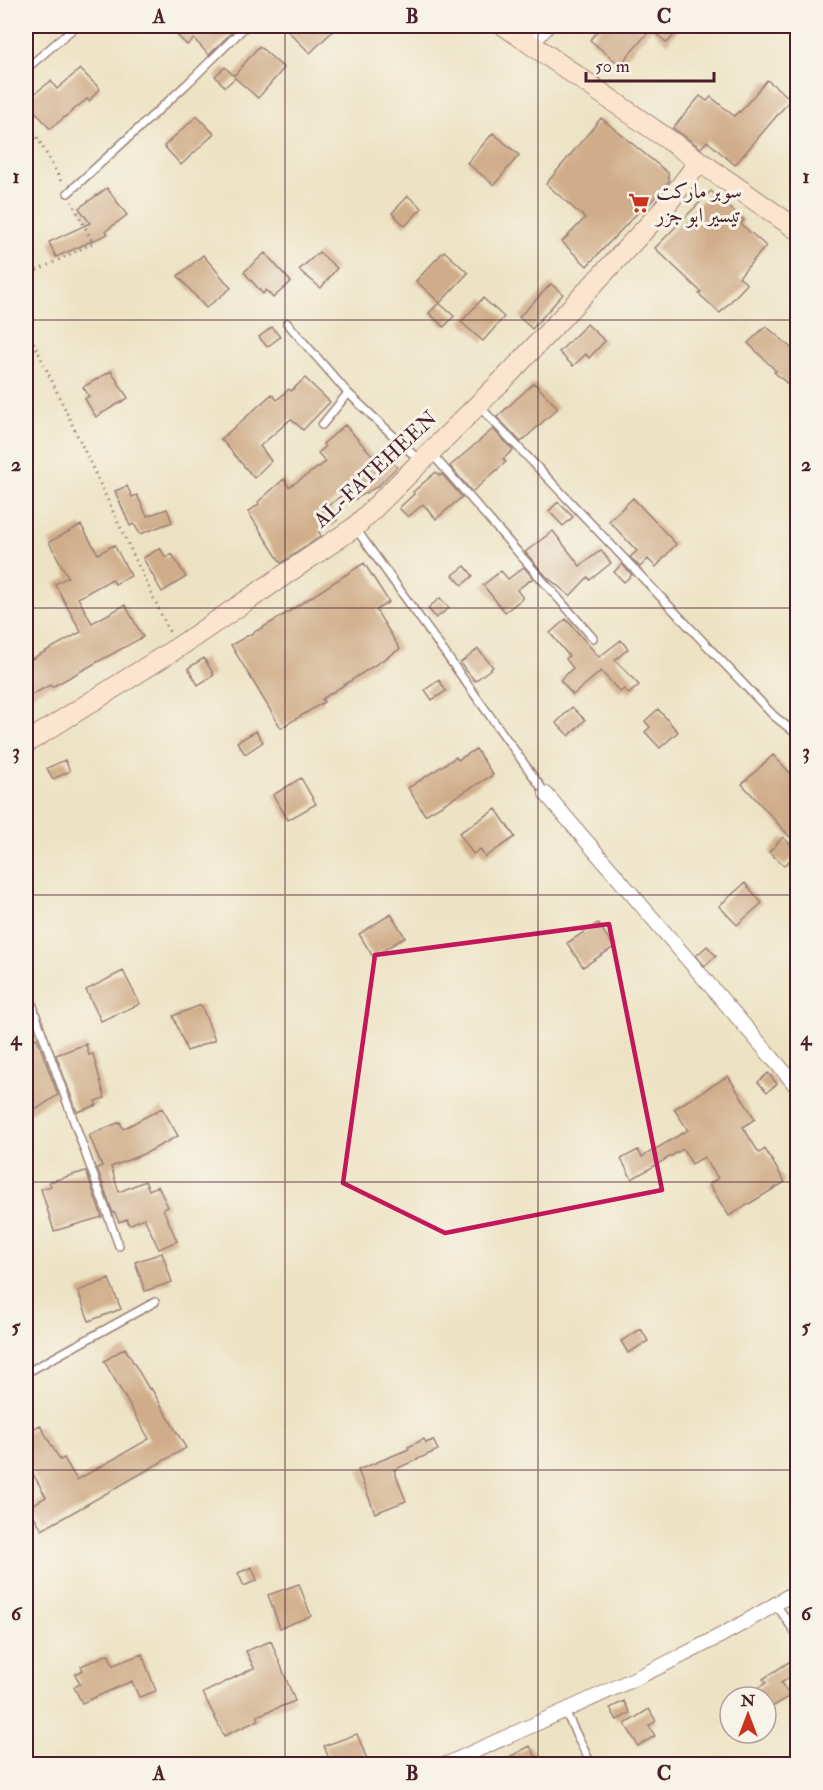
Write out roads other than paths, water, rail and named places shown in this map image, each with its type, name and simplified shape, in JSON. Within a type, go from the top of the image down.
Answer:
[{"type":"street","points":[[505,26],[798,230]]},
{"type":"street","points":[[532,43],[548,26]]},
{"type":"street","name":"AL-FATEHEEN","points":[[26,743],[177,648],[355,527],[478,405],[660,213],[699,162]]},
{"type":"street","points":[[546,794],[798,1088]]},
{"type":"street","points":[[447,1764],[565,1711],[683,1654],[798,1590]]},
{"type":"lane","points":[[26,69],[76,26]]},
{"type":"lane","points":[[68,193],[187,84],[246,26]]},
{"type":"lane","points":[[287,323],[348,393],[425,456],[593,638]]},
{"type":"lane","points":[[322,426],[348,393]]},
{"type":"lane","points":[[478,405],[774,716],[798,735]]},
{"type":"lane","points":[[355,527],[546,794]]},
{"type":"lane","points":[[26,983],[119,1246]]},
{"type":"lane","points":[[26,1373],[155,1302]]},
{"type":"lane","points":[[776,1604],[798,1637]]},
{"type":"lane","points":[[565,1711],[591,1764]]},
{"type":"place","name":"سوبر ماركت تيسير ابو جزر","points":[[639,203]]}]
